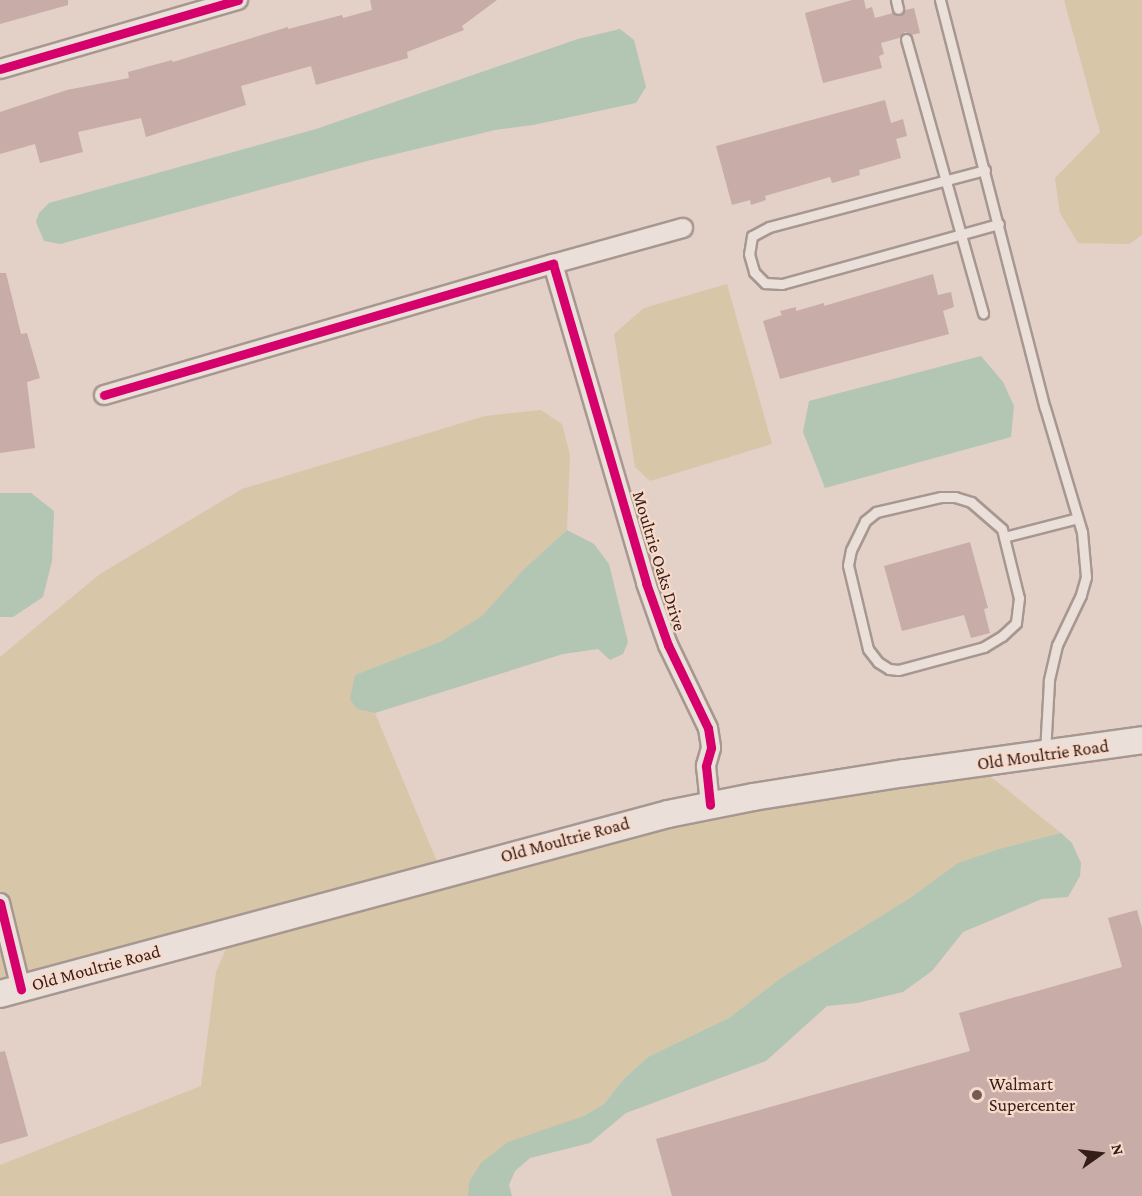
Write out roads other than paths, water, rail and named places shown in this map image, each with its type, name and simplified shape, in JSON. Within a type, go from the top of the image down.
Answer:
[{"type":"main road","name":"Old Moultrie Road","points":[[10,991],[585,834],[710,805],[904,773],[1142,740]]},
{"type":"street","points":[[0,69],[238,0]]},
{"type":"street","points":[[104,395],[683,228]]},
{"type":"street","name":"Moultrie Oaks Drive","points":[[553,264],[657,615],[668,645],[708,728],[711,748],[706,766],[710,805]]},
{"type":"street","points":[[0,903],[10,991]]},
{"type":"lane","points":[[940,0],[1045,408],[1078,518],[1086,559],[1086,578],[1081,595],[1057,645],[1049,681],[1045,755]]},
{"type":"lane","points":[[906,39],[983,313]]},
{"type":"lane","points":[[985,170],[769,227],[753,236],[749,254],[754,272],[765,283],[782,284],[999,224]]},
{"type":"lane","points":[[942,497],[955,497],[971,502],[988,514],[1002,529],[1004,537],[1019,598],[1016,623],[1002,636],[984,647],[898,670],[888,669],[878,662],[868,649],[848,565],[856,534],[865,521],[876,512],[942,497]]},
{"type":"lane","points":[[1004,537],[1078,518]]},
{"type":"place","name":"Walmart Supercenter","points":[[977,1095]]}]
